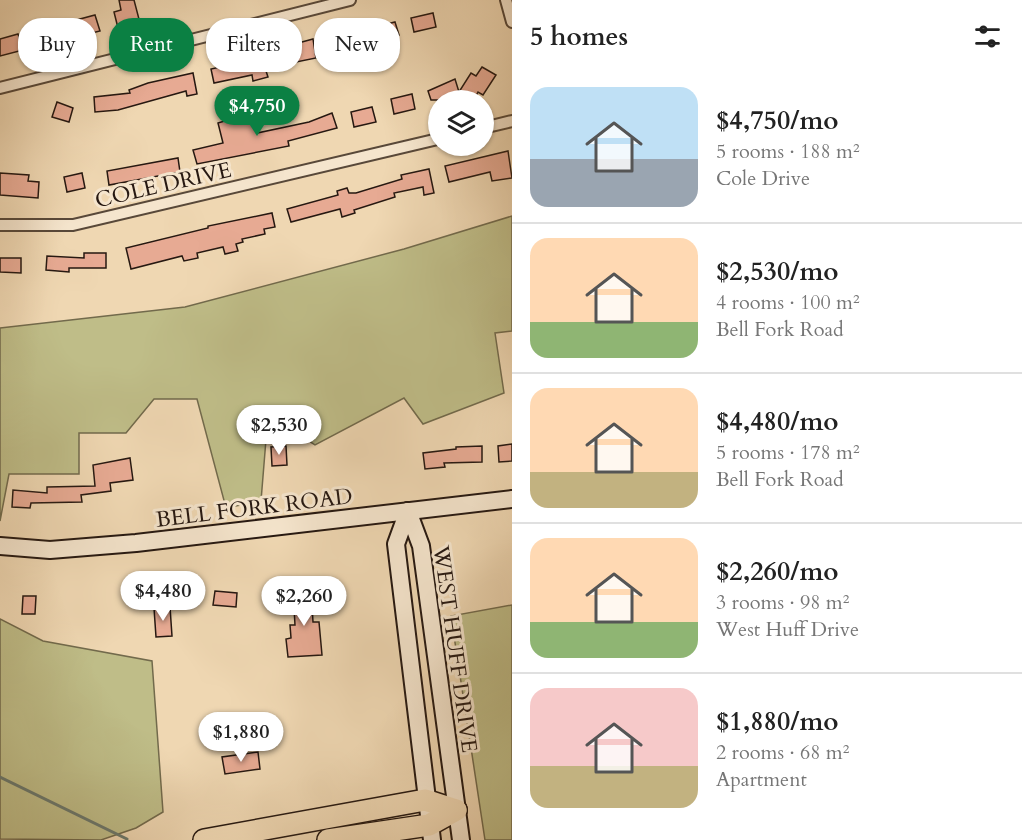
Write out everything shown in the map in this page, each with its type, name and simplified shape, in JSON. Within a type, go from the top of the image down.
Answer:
[{"type":"highway","points":[[204,840],[425,800],[456,810]]},
{"type":"highway","points":[[328,840],[430,832],[456,810]]},
{"type":"main road","name":"BELL FORK ROAD","points":[[0,546],[50,550],[136,543],[512,499]]},
{"type":"main road","name":"WEST HUFF DRIVE","points":[[408,511],[396,544],[430,832]]},
{"type":"main road","name":"WEST HUFF DRIVE","points":[[408,511],[421,546],[461,840]]},
{"type":"street","points":[[0,88],[350,0]]},
{"type":"street","points":[[506,0],[512,22]]},
{"type":"street","points":[[494,125],[512,121]]},
{"type":"street","name":"COLE DRIVE","points":[[0,225],[72,225],[428,141]]},
{"type":"shaded area","points":[[512,216],[512,331],[495,333],[504,393],[423,424],[404,398],[315,445],[268,415],[261,501],[226,508],[197,399],[154,399],[126,433],[79,433],[79,474],[9,474],[0,521],[0,328],[185,307],[404,249]]},
{"type":"shaded area","points":[[512,605],[512,840],[485,840],[451,616]]},
{"type":"shaded area","points":[[0,619],[43,641],[152,661],[163,812],[136,828],[101,840],[0,839]]},
{"type":"building","points":[[119,0],[134,0],[139,18],[116,18],[114,12],[121,10]]},
{"type":"building","points":[[433,13],[436,27],[414,32],[411,18]]},
{"type":"building","points":[[18,34],[18,51],[0,56],[0,39]]},
{"type":"building","points":[[313,39],[314,58],[302,61],[302,42]]},
{"type":"building","points":[[482,67],[496,75],[486,90],[460,90],[471,73],[476,76]]},
{"type":"building","points":[[212,72],[266,72],[268,77],[253,81],[252,75],[214,83]]},
{"type":"building","points":[[193,73],[197,94],[187,96],[186,91],[118,110],[95,112],[94,97],[130,93],[129,90],[148,83]]},
{"type":"building","points":[[455,79],[458,90],[430,90]]},
{"type":"building","points":[[412,94],[415,109],[394,114],[391,99]]},
{"type":"building","points":[[57,102],[73,108],[69,122],[52,117]]},
{"type":"building","points":[[372,107],[376,122],[354,127],[351,112]]},
{"type":"building","points":[[252,112],[257,133],[309,122],[332,113],[337,128],[288,141],[289,146],[197,164],[193,150],[223,143],[218,123]]},
{"type":"building","points":[[508,151],[512,178],[492,181],[490,172],[449,182],[445,166]]},
{"type":"building","points":[[178,158],[180,172],[109,185],[107,171]]},
{"type":"building","points":[[429,169],[434,193],[424,195],[423,187],[394,193],[395,197],[354,210],[355,213],[342,217],[340,209],[291,222],[287,209],[338,195],[337,191],[347,188],[349,193],[356,193],[402,179],[401,175]]},
{"type":"building","points":[[0,173],[29,175],[28,181],[39,182],[38,198],[0,195]]},
{"type":"building","points":[[82,173],[85,188],[67,192],[64,177]]},
{"type":"building","points":[[272,213],[275,227],[264,229],[265,234],[242,239],[243,242],[236,244],[238,251],[225,254],[223,247],[197,253],[198,258],[184,261],[182,256],[131,269],[126,248],[208,228],[208,226]]},
{"type":"building","points":[[84,253],[106,253],[106,268],[69,268],[69,272],[46,270],[47,256],[84,258]]},
{"type":"building","points":[[0,258],[21,258],[21,273],[0,272]]},
{"type":"building","points":[[512,444],[512,461],[499,462],[498,446]]},
{"type":"building","points":[[286,446],[287,465],[272,466],[271,447]]},
{"type":"building","points":[[482,446],[482,462],[444,463],[445,467],[425,469],[423,453],[456,449],[456,447]]},
{"type":"building","points":[[130,458],[133,480],[110,483],[111,491],[81,495],[82,502],[31,503],[30,508],[12,507],[13,490],[47,493],[47,487],[95,486],[93,465]]},
{"type":"building","points":[[311,588],[313,622],[319,622],[322,655],[288,657],[286,639],[291,638],[290,625],[295,625],[293,589]]},
{"type":"building","points":[[215,591],[237,593],[236,607],[213,605]]},
{"type":"building","points":[[23,596],[36,596],[35,614],[22,614]]},
{"type":"building","points":[[170,607],[172,636],[156,637],[154,608]]},
{"type":"building","points":[[258,752],[260,769],[225,774],[222,757]]},
{"type":"waterway","points":[[0,777],[127,839]]}]
